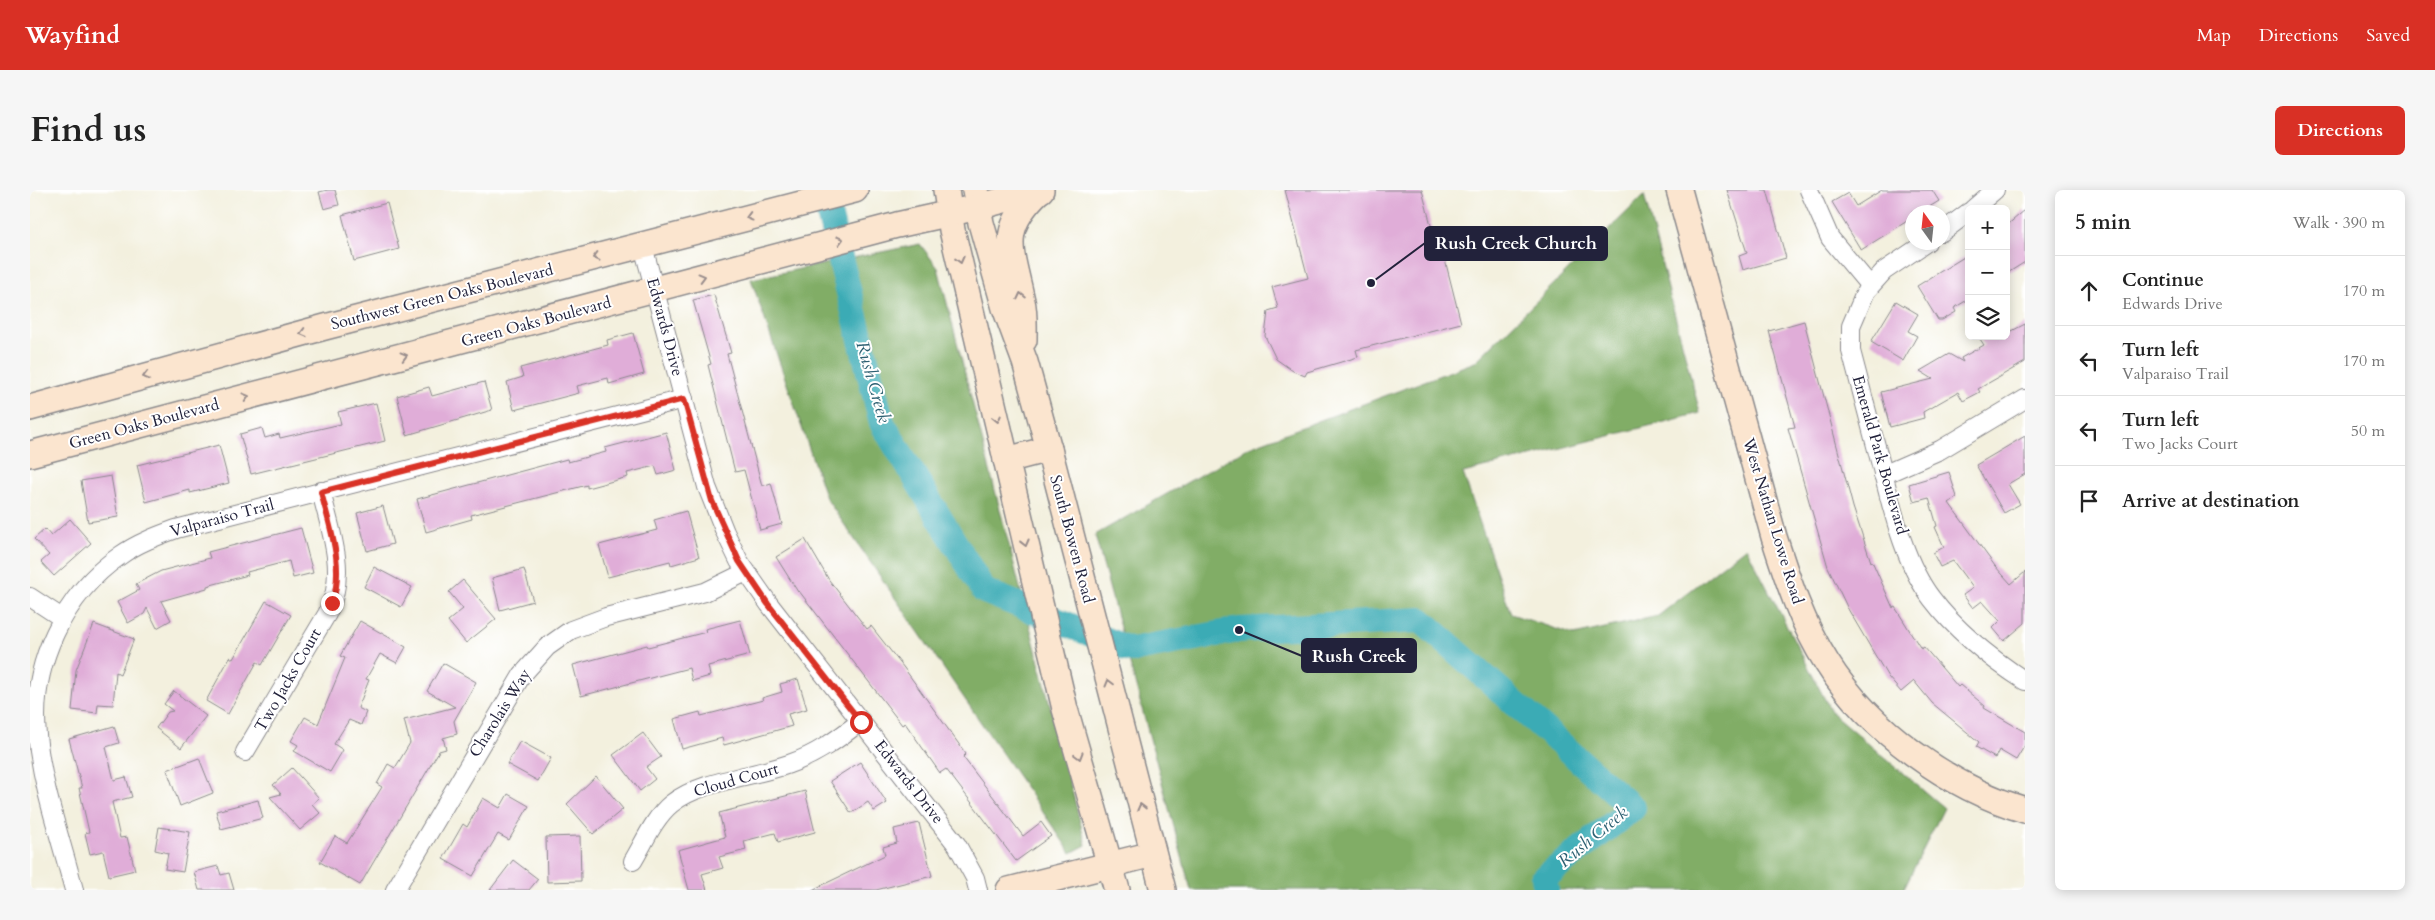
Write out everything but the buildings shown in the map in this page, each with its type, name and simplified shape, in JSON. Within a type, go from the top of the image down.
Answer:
[{"type":"main road","name":"Southwest Green Oaks Boulevard","points":[[30,408],[324,326],[643,246],[855,190]]},
{"type":"main road","name":"Green Oaks Boulevard","points":[[30,454],[897,225],[948,201],[1041,190]]},
{"type":"main road","points":[[1025,362],[1023,303],[1011,258],[1012,232],[1016,216],[1041,190]]},
{"type":"main road","name":"West Nathan Lowe Road","points":[[1679,190],[1774,537],[1792,594],[1824,658],[1857,701],[1894,739],[1942,773],[2004,804],[2025,810]]},
{"type":"main road","name":"South Bowen Road","points":[[977,199],[980,223],[1005,308],[1025,362],[1049,449],[1163,890]]},
{"type":"main road","points":[[948,201],[952,230],[1065,709],[1117,890]]},
{"type":"main road","points":[[1006,460],[1049,449]]},
{"type":"main road","points":[[1009,890],[1153,854]]},
{"type":"street","points":[[1809,190],[1830,238],[1870,286]]},
{"type":"street","points":[[1978,205],[1995,190]]},
{"type":"street","points":[[1950,226],[1965,215]]},
{"type":"street","name":"Edwards Drive","points":[[643,246],[712,501],[725,532],[746,572],[957,845],[975,878],[978,890]]},
{"type":"street","name":"Emerald Park Boulevard","points":[[1915,250],[1884,271],[1870,286],[1851,326],[1851,351],[1893,511],[1913,567],[1930,598],[1957,628],[1996,662],[2025,681]]},
{"type":"street","name":"Valparaiso Trail","points":[[74,890],[42,766],[36,717],[43,665],[62,618],[91,580],[113,561],[136,545],[176,529],[684,399]]},
{"type":"street","points":[[1883,475],[1940,450],[2025,399]]},
{"type":"street","name":"Two Jacks Court","points":[[246,752],[327,614],[337,590],[337,559],[321,492]]},
{"type":"street","name":"Charolais Way","points":[[395,890],[522,675],[547,647],[571,630],[606,617],[705,592],[746,572]]},
{"type":"street","points":[[30,597],[62,618]]},
{"type":"street","name":"Cloud Court","points":[[633,861],[663,812],[679,798],[698,789],[806,758],[861,722]]},
{"type":"green space","points":[[1644,195],[1700,413],[1463,473],[1511,614],[1574,635],[1658,616],[1746,547],[1832,713],[1944,808],[1903,890],[1191,890],[1095,535],[1249,447],[1475,362]]},
{"type":"green space","points":[[920,244],[938,268],[1086,845],[1071,853],[826,498],[751,279]]},
{"type":"waterway","name":"Rush Creek","points":[[823,190],[882,423],[984,591],[1131,650],[1239,630],[1421,620],[1633,808],[1544,878],[1546,890]]},
{"type":"place","name":"Rush Creek Church","points":[[1371,283]]},
{"type":"place","name":"Rush Creek","points":[[1239,630]]},
{"type":"route","points":[[332,603],[337,590],[337,559],[321,492],[684,399],[707,487],[739,561],[768,604],[861,722]]}]
